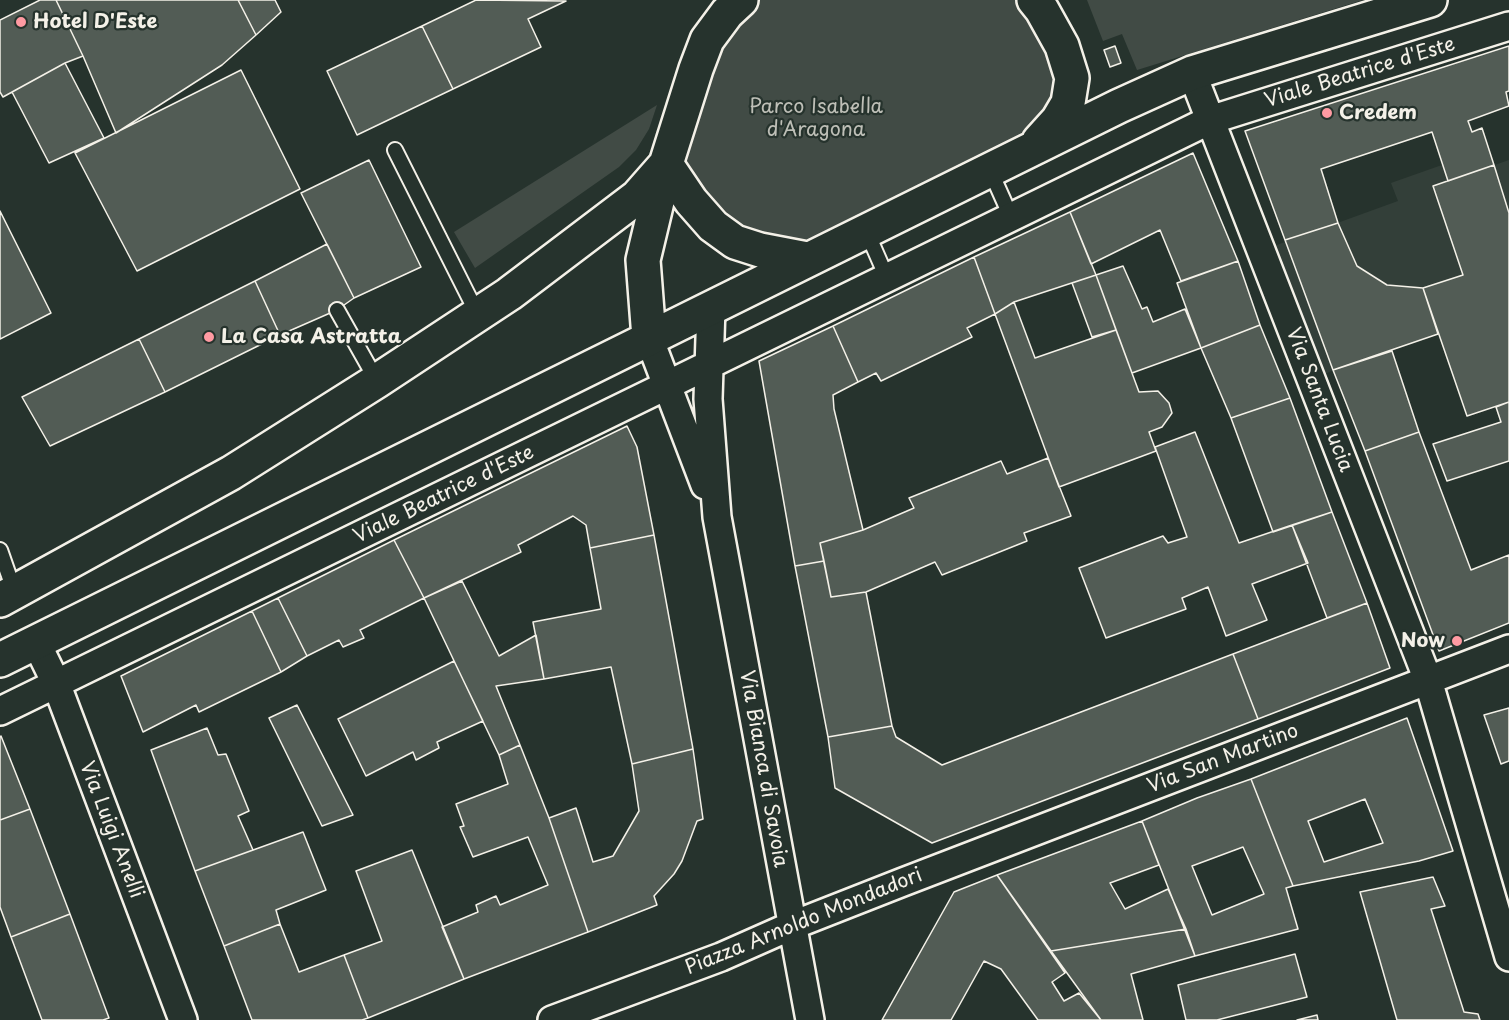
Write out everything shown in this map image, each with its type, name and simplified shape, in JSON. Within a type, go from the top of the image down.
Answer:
[{"type":"main road","points":[[649,338],[643,260],[666,164],[707,39],[727,13],[741,0]]},
{"type":"main road","points":[[1034,0],[1062,46],[1072,78],[1068,103],[1058,120],[1034,147]]},
{"type":"main road","points":[[0,660],[1034,147],[1192,73],[1430,0]]},
{"type":"main road","points":[[666,164],[691,201],[713,226],[735,242],[807,260]]},
{"type":"main road","points":[[7,597],[231,473],[478,315],[637,196],[666,164]]},
{"type":"street","name":"Viale Beatrice d'Este","points":[[0,711],[1210,120],[1509,26]]},
{"type":"street","points":[[1192,73],[1210,120]]},
{"type":"street","name":"Via Santa Lucia","points":[[1210,120],[1428,680],[1509,957]]},
{"type":"street","name":"Via Bianca di Savoia","points":[[711,307],[708,399],[717,517],[810,1020]]},
{"type":"street","name":"Via Bianca di Savoia","points":[[649,338],[717,517]]},
{"type":"street","name":"Via Luigi Anelli","points":[[36,642],[56,683],[183,1020]]},
{"type":"street","name":"Via San Martino","points":[[938,869],[1509,649]]},
{"type":"street","name":"Piazza Arnoldo Mondadori","points":[[552,1020],[721,957],[791,926],[938,869]]},
{"type":"lane","points":[[395,150],[478,315]]},
{"type":"lane","points":[[990,170],[1011,217]]},
{"type":"lane","points":[[866,230],[887,278]]},
{"type":"lane","points":[[337,310],[377,381]]},
{"type":"lane","points":[[0,550],[7,597]]},
{"type":"shaded area","points":[[1509,160],[1509,402],[1467,416],[1438,334],[1333,370],[1314,380],[1263,250],[1398,201],[1391,183],[1442,165],[1449,181]]},
{"type":"green space","name":"Parco Isabella d'Aragona","points":[[751,0],[1028,0],[1066,92],[1027,148],[810,251],[751,243],[687,183],[682,147],[722,30]]},
{"type":"green space","points":[[1087,0],[1363,0],[1137,70],[1122,34],[1103,41]]},
{"type":"green space","points":[[657,105],[649,129],[636,150],[619,167],[475,268],[454,232]]},
{"type":"building","points":[[40,0],[56,0],[83,56],[65,63],[3,97],[0,92],[0,20]]},
{"type":"building","points":[[56,0],[238,0],[256,35],[222,65],[116,133]]},
{"type":"building","points":[[238,0],[275,0],[281,12],[256,35]]},
{"type":"building","points":[[476,0],[566,1],[528,19],[541,47],[453,89],[422,26]]},
{"type":"building","points":[[422,26],[453,89],[357,135],[327,71]]},
{"type":"building","points":[[1115,46],[1121,63],[1110,67],[1104,50]]},
{"type":"building","points":[[1509,46],[1509,91],[1506,92],[1509,106],[1468,121],[1472,132],[1482,128],[1494,165],[1448,181],[1432,132],[1321,169],[1338,223],[1285,240],[1245,131]]},
{"type":"building","points":[[65,63],[104,138],[49,163],[12,92]]},
{"type":"building","points":[[241,70],[300,189],[137,271],[75,153]]},
{"type":"building","points":[[1193,153],[1238,261],[1181,281],[1160,230],[1091,264],[1070,212]]},
{"type":"building","points":[[369,160],[421,267],[354,298],[301,193]]},
{"type":"building","points":[[1494,165],[1509,213],[1509,402],[1467,416],[1423,288],[1463,275],[1433,186]]},
{"type":"building","points":[[0,211],[51,313],[0,339]]},
{"type":"building","points":[[1070,212],[1096,275],[1014,302],[995,314],[974,257]]},
{"type":"building","points":[[1338,223],[1357,266],[1387,285],[1423,288],[1438,334],[1333,370],[1285,240]]},
{"type":"building","points":[[327,244],[354,298],[337,310],[280,335],[255,281]]},
{"type":"building","points":[[974,257],[995,314],[967,328],[972,337],[881,381],[876,373],[858,382],[833,326]]},
{"type":"building","points":[[1238,261],[1260,325],[1201,348],[1177,283]]},
{"type":"building","points":[[1123,266],[1142,309],[1147,307],[1153,322],[1185,309],[1201,348],[1132,373],[1096,275]]},
{"type":"building","points":[[1096,275],[1116,330],[1092,337],[1072,283]]},
{"type":"building","name":"La Casa Astratta","points":[[255,281],[280,335],[165,392],[139,339]]},
{"type":"building","points":[[1014,302],[1035,358],[1116,330],[1139,392],[1158,391],[1169,403],[1172,413],[1162,427],[1149,432],[1156,451],[1059,487],[995,314]]},
{"type":"building","points":[[1260,325],[1290,398],[1231,418],[1201,348]]},
{"type":"building","points":[[833,326],[858,382],[833,395],[834,409],[863,530],[820,543],[824,561],[795,566],[759,361]]},
{"type":"building","points":[[139,339],[165,392],[50,446],[22,397]]},
{"type":"building","points":[[1392,351],[1419,432],[1365,451],[1333,370]]},
{"type":"building","points":[[1290,398],[1332,512],[1273,532],[1231,418]]},
{"type":"building","points":[[1509,402],[1509,461],[1447,481],[1433,444],[1501,422],[1496,407]]},
{"type":"building","points":[[627,426],[637,447],[654,535],[590,548],[586,525],[573,516],[518,545],[521,552],[424,598],[394,540]]},
{"type":"building","points":[[1195,432],[1239,543],[1292,525],[1308,563],[1252,584],[1267,620],[1226,636],[1208,587],[1182,598],[1186,609],[1106,638],[1079,568],[1163,536],[1168,543],[1187,537],[1155,447]]},
{"type":"building","points":[[1419,432],[1471,570],[1509,555],[1509,623],[1439,651],[1365,451]]},
{"type":"building","points":[[1048,458],[1071,516],[1024,533],[1027,541],[942,575],[935,562],[866,592],[831,597],[820,543],[863,530],[914,508],[909,498],[1001,461],[1007,474]]},
{"type":"building","points":[[1332,512],[1367,603],[1327,618],[1292,525]]},
{"type":"building","points":[[654,535],[693,749],[632,764],[611,667],[544,679],[533,622],[601,609],[590,548]]},
{"type":"building","points":[[394,540],[424,598],[360,630],[364,638],[343,647],[339,640],[307,656],[278,598]]},
{"type":"building","points":[[824,561],[831,597],[866,592],[892,726],[828,737],[795,566]]},
{"type":"building","points":[[462,581],[499,656],[536,635],[544,679],[496,686],[520,745],[499,755],[424,598]]},
{"type":"building","points":[[278,598],[307,656],[281,672],[252,611]]},
{"type":"building","points":[[1367,603],[1390,668],[1258,719],[1233,654]]},
{"type":"building","points":[[252,611],[281,672],[199,712],[196,705],[143,732],[121,676]]},
{"type":"building","points":[[1233,654],[1258,719],[932,843],[835,788],[828,737],[892,726],[896,737],[942,765]]},
{"type":"building","points":[[454,661],[483,721],[437,742],[439,748],[416,760],[413,752],[366,776],[338,719]]},
{"type":"building","points":[[297,705],[353,815],[322,826],[269,718]]},
{"type":"building","points":[[1509,708],[1509,761],[1501,764],[1484,715]]},
{"type":"building","points":[[1407,718],[1453,851],[1419,861],[1293,886],[1251,779]],"holes":[[[1365,799],[1383,843],[1324,862],[1308,821]]]},
{"type":"building","points":[[207,728],[218,755],[226,754],[249,811],[238,816],[253,850],[195,871],[151,750]]},
{"type":"building","points":[[0,737],[30,809],[0,820]]},
{"type":"building","points":[[520,745],[549,818],[588,932],[464,979],[442,927],[478,912],[476,905],[496,896],[500,905],[548,885],[528,837],[473,857],[460,827],[464,826],[456,804],[508,784],[499,755]]},
{"type":"building","points":[[693,749],[703,819],[697,821],[682,861],[674,874],[654,896],[657,905],[588,932],[549,818],[576,808],[593,862],[613,856],[639,811],[632,764]]},
{"type":"building","points":[[1251,779],[1293,886],[1286,888],[1298,929],[1195,956],[1142,821]],"holes":[[[1243,847],[1264,894],[1212,915],[1192,866]]]},
{"type":"building","points":[[30,809],[70,914],[11,937],[0,907],[0,820]]},
{"type":"building","points":[[1142,821],[1159,865],[1110,883],[1125,909],[1168,889],[1186,929],[1051,951],[997,875]]},
{"type":"building","points":[[303,832],[326,890],[276,910],[280,924],[224,946],[195,871]]},
{"type":"building","points":[[412,850],[464,979],[368,1018],[344,955],[382,941],[356,871]]},
{"type":"building","points":[[997,875],[1065,973],[1052,982],[1064,1001],[1079,993],[1101,1020],[1038,1020],[1001,969],[984,961],[951,1020],[882,1020],[954,892]]},
{"type":"building","points":[[1433,877],[1445,906],[1431,909],[1464,1012],[1478,1014],[1480,1020],[1397,1020],[1360,892]]},
{"type":"building","points":[[70,914],[109,1018],[103,1020],[42,1020],[11,937]]},
{"type":"building","points":[[280,924],[299,972],[344,955],[368,1018],[362,1020],[252,1020],[224,946]]},
{"type":"building","points":[[1186,929],[1195,956],[1131,974],[1143,1020],[1101,1020],[1051,951]]},
{"type":"building","points":[[1295,954],[1307,997],[1217,1020],[1186,1020],[1178,985]]},
{"type":"building","points":[[1317,1015],[1318,1020],[1297,1020]]},
{"type":"place","name":"Hotel D'Este","points":[[21,22]]},
{"type":"place","name":"Credem","points":[[1327,113]]},
{"type":"place","name":"La Casa Astratta","points":[[209,337]]},
{"type":"place","name":"Now","points":[[1457,641]]}]
